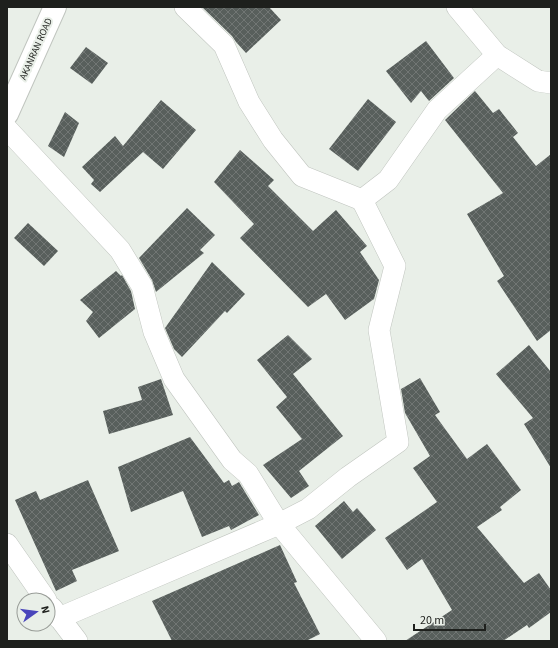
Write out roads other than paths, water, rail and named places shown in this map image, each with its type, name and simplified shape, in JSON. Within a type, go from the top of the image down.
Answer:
[{"type":"main road","name":"AKANRAN ROAD","points":[[7,114],[55,7]]},
{"type":"street","points":[[56,605],[279,524],[308,509],[348,477],[398,442],[379,330],[395,266],[362,200],[302,176],[273,140],[249,102],[224,45],[185,7]]},
{"type":"street","points":[[457,7],[497,55],[538,81],[551,83]]},
{"type":"street","points":[[362,200],[388,180],[437,110],[497,55]]},
{"type":"street","points":[[7,129],[120,250],[142,286],[154,332],[174,379],[232,460],[248,474],[279,524],[376,641]]},
{"type":"street","points":[[7,544],[41,592]]},
{"type":"street","points":[[56,614],[77,641]]}]
